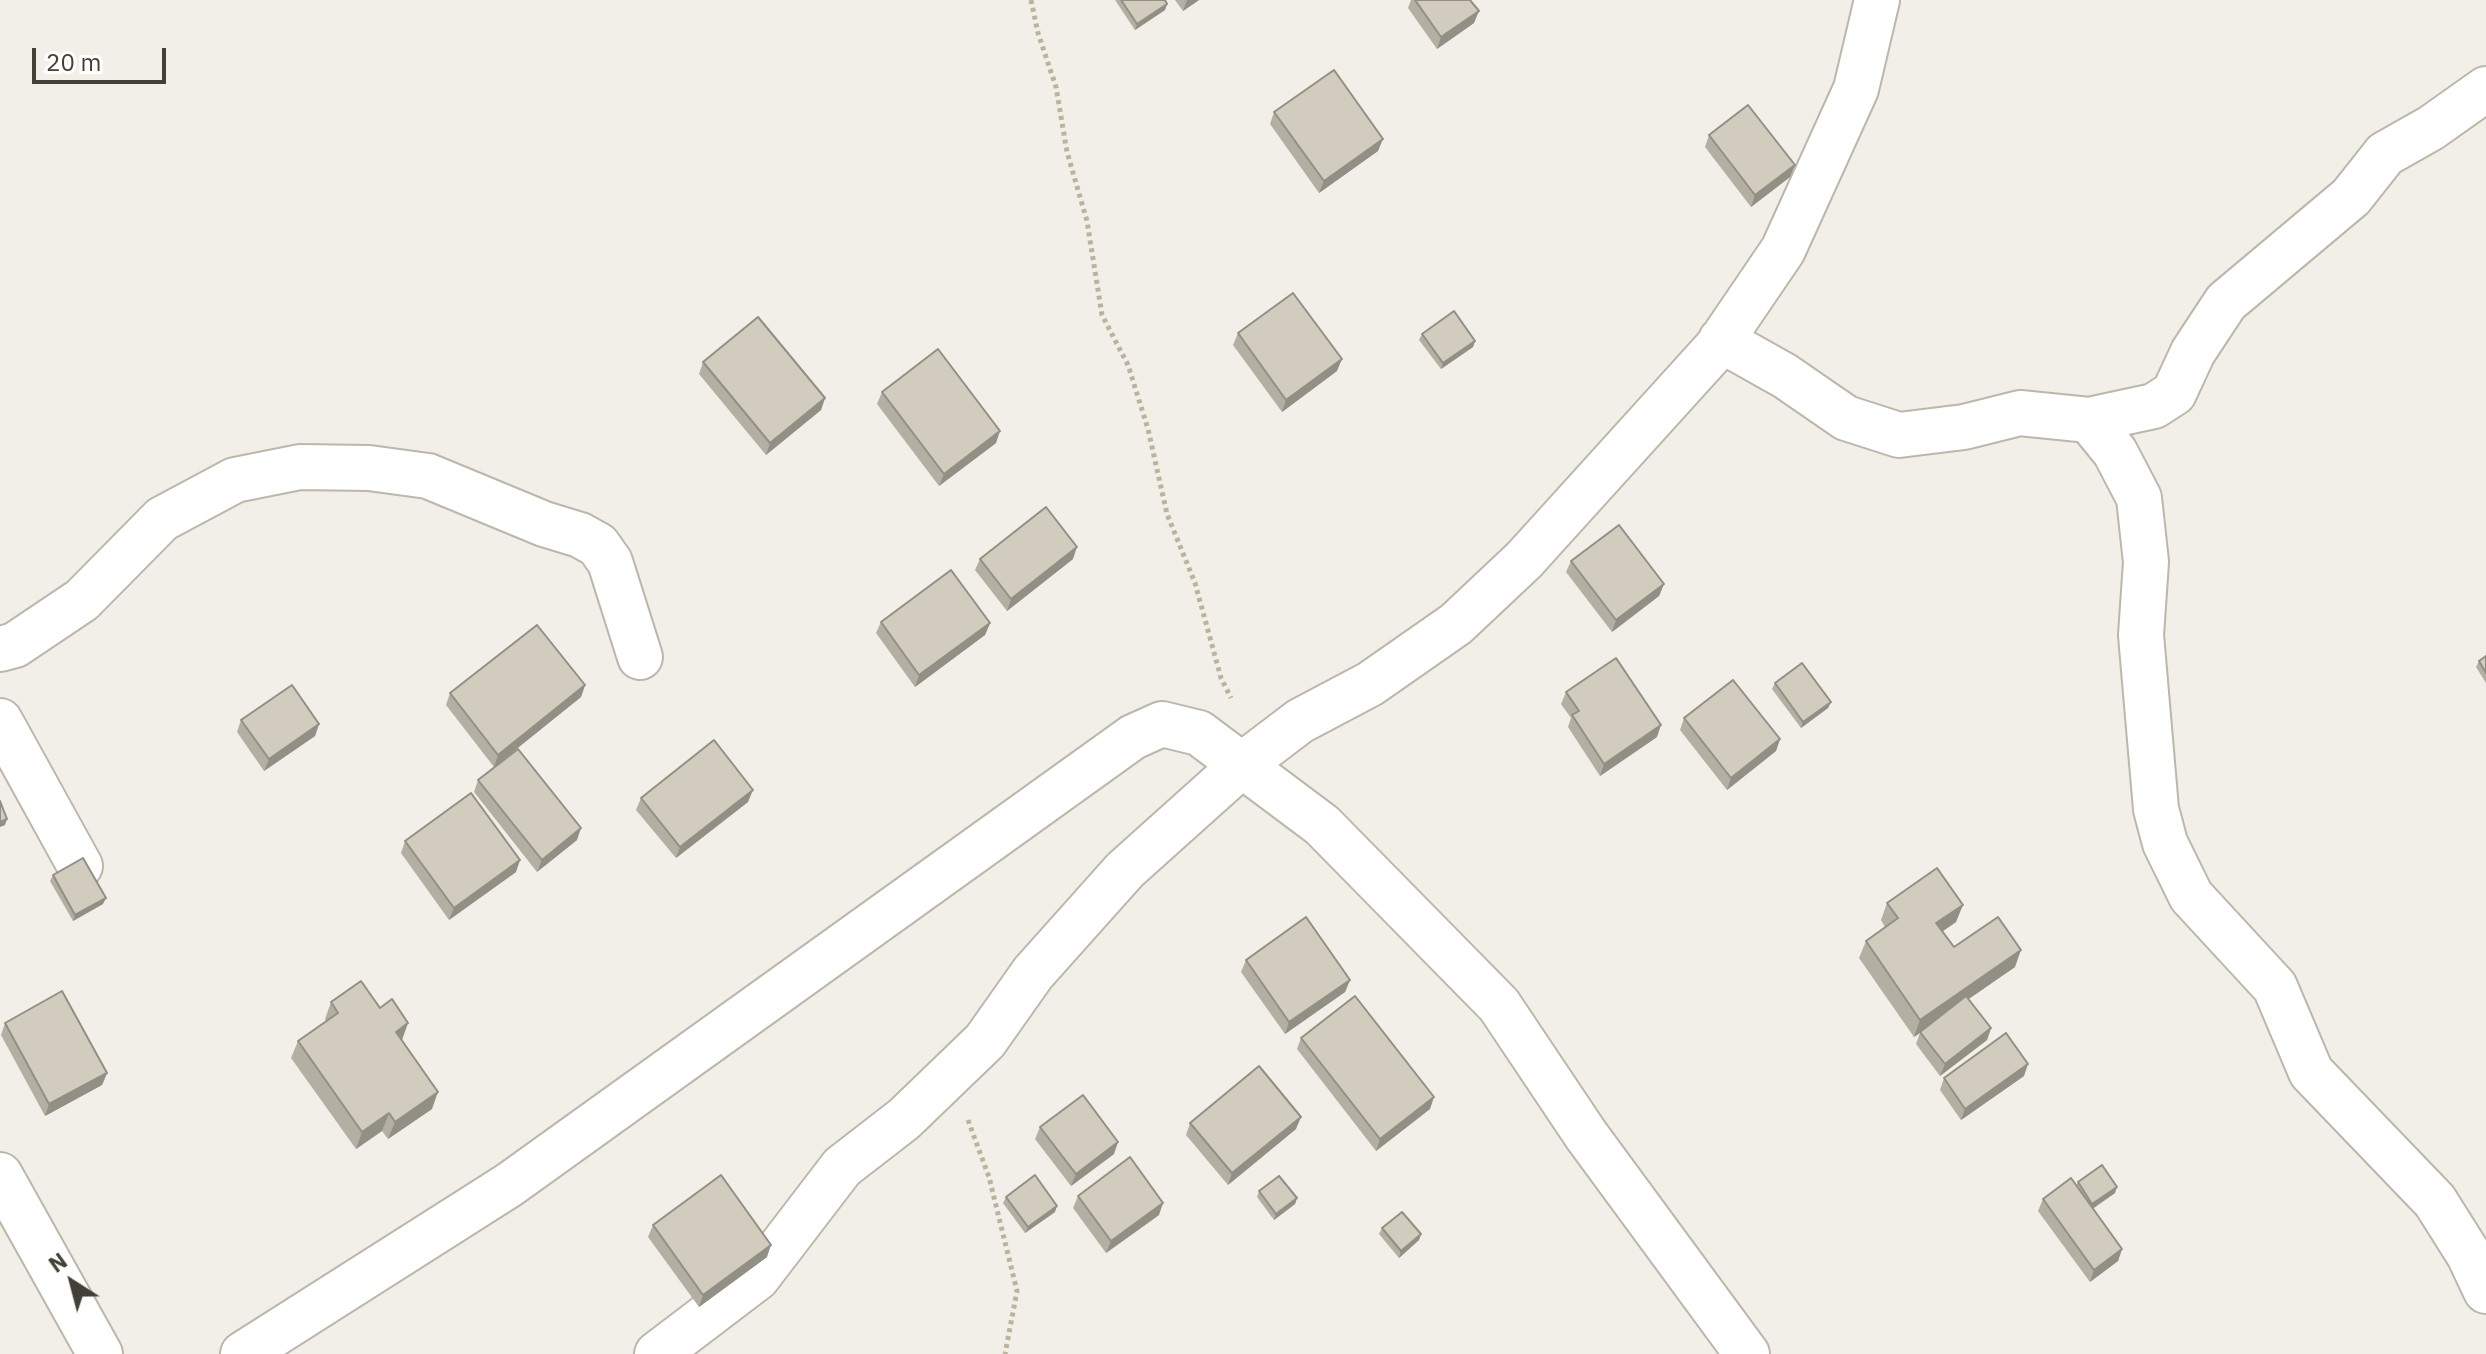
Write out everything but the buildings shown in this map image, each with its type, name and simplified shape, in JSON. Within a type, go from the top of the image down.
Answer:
[{"type":"street","points":[[657,1354],[757,1278],[842,1167],[904,1119],[985,1041],[1033,973],[1125,870],[1250,759],[1300,721],[1370,684],[1456,624],[1524,560],[1721,340],[1783,250],[1856,89],[1877,0]]},
{"type":"street","points":[[1721,340],[1785,376],[1846,418],[1899,435],[1964,427],[2020,413],[2089,420],[2154,406],[2174,393],[2193,352],[2226,302],[2351,197],[2385,154],[2431,128],[2486,89]]},
{"type":"street","points":[[2089,420],[2115,452],[2139,498],[2146,562],[2141,635],[2156,809],[2165,843],[2191,896],[2275,987],[2311,1072],[2435,1201],[2469,1255],[2486,1291]]},
{"type":"street","points":[[0,649],[15,645],[82,600],[162,519],[235,480],[300,467],[369,468],[428,476],[544,524],[580,535],[598,545],[610,562],[640,657]]},
{"type":"street","points":[[0,721],[80,866]]},
{"type":"street","points":[[243,1354],[509,1185],[1133,737],[1162,724],[1199,733],[1250,759],[1322,825],[1499,1005],[1586,1135],[1747,1354]]},
{"type":"street","points":[[0,1175],[100,1354]]},
{"type":"path","points":[[1031,0],[1029,3],[1056,87],[1067,152],[1087,221],[1102,315],[1128,365],[1148,429],[1167,514],[1195,583],[1221,678],[1250,759]]},
{"type":"path","points":[[947,1077],[972,1129],[989,1177],[1017,1291],[1005,1354]]}]
